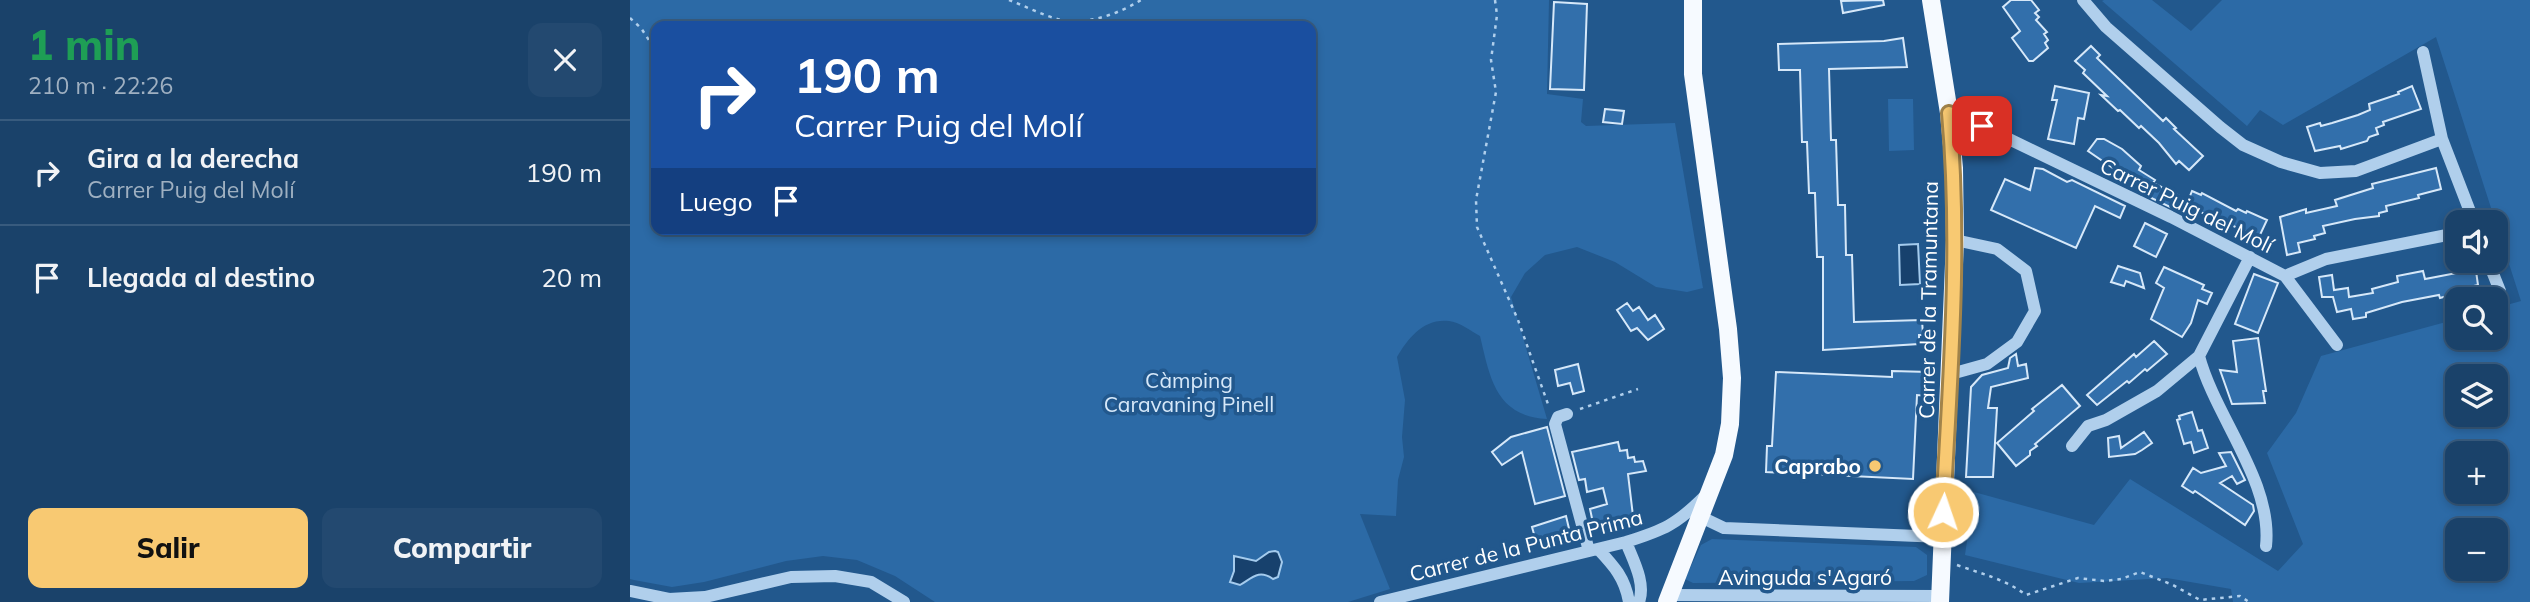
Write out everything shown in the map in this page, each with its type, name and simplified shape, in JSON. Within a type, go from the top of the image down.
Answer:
[{"type":"main road","points":[[1669,599],[1724,455],[1732,377],[1728,329],[1693,74],[1693,0]]},
{"type":"main road","name":"Carrer de la Tramuntana","points":[[1931,0],[1949,113],[1954,168],[1951,374],[1940,599]]},
{"type":"street","points":[[2083,0],[2106,27],[2243,145],[2281,162],[2320,173],[2356,171],[2442,139]]},
{"type":"street","points":[[2423,52],[2442,139],[2469,210]]},
{"type":"street","name":"Carrer Puig del Molí","points":[[1949,113],[2020,144],[2285,276],[2326,259],[2445,235]]},
{"type":"street","points":[[1951,374],[1987,363],[2017,342],[2035,311],[2026,271],[1997,249],[1955,240]]},
{"type":"street","points":[[2072,446],[2088,426],[2106,420],[2157,391],[2199,356],[2250,257]]},
{"type":"street","points":[[2285,276],[2337,345]]},
{"type":"street","points":[[2199,356],[2206,380],[2240,448],[2260,496],[2268,526],[2266,546]]},
{"type":"street","points":[[1567,414],[1558,417],[1555,424],[1593,550],[1617,569],[1626,586],[1629,602]]},
{"type":"street","name":"Carrer de la Punta Prima","points":[[1380,602],[1626,542],[1666,529],[1687,514],[1710,491]]},
{"type":"street","name":"Avinguda s'Agaró","points":[[1701,517],[1724,528],[1942,537]]},
{"type":"street","points":[[1626,542],[1637,568],[1642,594],[1639,602]]},
{"type":"street","points":[[630,591],[669,599],[705,597],[791,577],[835,576],[871,582],[904,602]]},
{"type":"street","name":"Avinguda s'Agaró","points":[[1669,599],[1940,599]]},
{"type":"path","points":[[1009,0],[1060,20],[1086,21],[1114,13],[1141,0]]},
{"type":"path","points":[[1495,0],[1497,15],[1491,60],[1496,92],[1475,217],[1518,320],[1555,424]]},
{"type":"path","points":[[630,18],[651,43]]},
{"type":"path","points":[[1567,414],[1638,389]]},
{"type":"path","points":[[1941,559],[2009,582],[2026,595],[2078,578],[2104,581],[2121,579],[2140,572],[2173,585],[2200,600],[2240,596],[2249,602]]},
{"type":"green space","name":"Càmping Caravaning Pinell","points":[[630,0],[1549,0],[1547,94],[1583,99],[1581,122],[1586,126],[1675,123],[1703,288],[1687,292],[1656,287],[1615,262],[1577,247],[1545,255],[1525,273],[1511,297],[1547,419],[1516,411],[1506,402],[1492,379],[1480,336],[1457,323],[1440,321],[1424,326],[1412,336],[1397,357],[1405,400],[1402,437],[1404,457],[1398,480],[1396,516],[1360,514],[1390,589],[1348,602],[935,602],[895,576],[857,560],[823,556],[786,561],[704,582],[672,587],[630,579]]},
{"type":"green space","points":[[2152,0],[2191,31],[2222,0],[2530,0],[2530,602],[2233,602],[2231,589],[2167,578],[2079,583],[1965,555],[1974,492],[2094,525],[2130,479],[2278,571],[2303,544],[2267,453],[2296,413],[2321,356],[2445,322],[2445,350],[2508,350],[2508,305],[2521,301],[2508,261],[2508,210],[2492,210],[2436,37],[2283,125],[2260,110],[2247,126],[2102,1]]},
{"type":"green space","points":[[1888,99],[1913,99],[1914,150],[1889,151]]},
{"type":"green space","points":[[1712,539],[1916,547],[1927,555],[1927,575],[1914,581],[1693,583],[1685,579],[1701,545]]},
{"type":"shaded area","points":[[1918,244],[1920,284],[1900,285],[1899,245]]},
{"type":"shaded area","points":[[1275,551],[1282,562],[1278,577],[1273,579],[1260,575],[1240,585],[1230,582],[1234,571],[1234,556],[1256,561]]},
{"type":"building","points":[[1883,0],[1884,5],[1843,13],[1841,1]]},
{"type":"building","points":[[2011,0],[2031,0],[2039,10],[2035,13],[2039,17],[2036,20],[2047,32],[2044,34],[2048,40],[2045,43],[2048,48],[2033,61],[2029,61],[2012,38],[2020,31],[2003,7]]},
{"type":"building","points":[[1554,2],[1587,4],[1584,90],[1550,89]]},
{"type":"building","points":[[1903,38],[1907,67],[1829,69],[1831,140],[1836,140],[1838,205],[1845,205],[1846,255],[1852,255],[1854,322],[1922,320],[1923,335],[1919,335],[1919,344],[1823,350],[1823,257],[1817,257],[1815,193],[1809,193],[1807,142],[1802,142],[1800,70],[1779,70],[1778,44]]},
{"type":"building","points":[[2091,46],[2100,55],[2097,58],[2163,121],[2166,118],[2203,156],[2189,170],[2179,161],[2176,164],[2141,126],[2139,128],[2118,111],[2083,73],[2085,70],[2075,61]]},
{"type":"building","points":[[2055,86],[2089,93],[2084,119],[2078,118],[2074,144],[2048,139],[2057,100],[2052,100]]},
{"type":"building","points":[[2412,86],[2421,109],[2383,122],[2384,125],[2376,128],[2378,134],[2369,137],[2367,141],[2341,149],[2340,146],[2315,151],[2307,127],[2320,123],[2321,126],[2358,115],[2370,110],[2369,104],[2399,94],[2398,92]]},
{"type":"building","points":[[1605,109],[1624,111],[1622,124],[1603,122]]},
{"type":"building","points":[[2097,139],[2104,139],[2122,149],[2141,166],[2139,170],[2155,180],[2153,183],[2178,195],[2172,208],[2141,193],[2143,190],[2088,151]]},
{"type":"building","points":[[2035,168],[2043,169],[2067,182],[2072,180],[2125,206],[2120,218],[2095,206],[2076,248],[1991,210],[2005,179],[2030,190]]},
{"type":"building","points":[[2436,168],[2441,189],[2418,195],[2419,198],[2386,206],[2387,211],[2379,213],[2379,216],[2323,226],[2325,233],[2314,236],[2315,239],[2298,243],[2300,252],[2287,255],[2280,217],[2306,209],[2306,213],[2337,206],[2335,200],[2373,188],[2372,184]]},
{"type":"building","points":[[2192,191],[2201,195],[2202,193],[2236,211],[2247,211],[2267,220],[2259,237],[2186,206]]},
{"type":"building","points":[[2145,223],[2167,234],[2156,257],[2134,246]]},
{"type":"building","points":[[2118,266],[2140,273],[2144,288],[2126,281],[2124,286],[2111,282]]},
{"type":"building","points":[[2164,267],[2204,285],[2202,289],[2212,293],[2207,304],[2198,300],[2191,323],[2182,337],[2151,319],[2164,288],[2156,283]]},
{"type":"building","points":[[2423,271],[2425,279],[2457,273],[2476,273],[2478,285],[2445,287],[2445,297],[2440,298],[2439,295],[2402,302],[2366,313],[2366,317],[2353,319],[2351,309],[2337,312],[2333,297],[2322,297],[2319,277],[2332,275],[2334,290],[2348,288],[2349,297],[2373,293],[2372,289],[2398,282],[2397,276]]},
{"type":"building","points":[[2254,274],[2278,283],[2258,333],[2235,324]]},
{"type":"building","points":[[1627,303],[1633,311],[1639,307],[1648,320],[1655,315],[1664,329],[1648,340],[1637,328],[1631,331],[1617,310]]},
{"type":"building","points":[[2258,338],[2266,391],[2263,391],[2265,403],[2232,404],[2220,370],[2237,372],[2233,341]]},
{"type":"building","points":[[2154,341],[2167,354],[2147,371],[2145,369],[2129,383],[2127,381],[2097,405],[2087,395],[2134,354],[2136,357]]},
{"type":"building","points":[[2016,354],[2018,366],[2026,364],[2028,378],[1991,387],[1988,408],[1997,408],[1993,477],[1966,477],[1971,387],[1982,375],[2008,368],[2010,358]]},
{"type":"building","points":[[1578,364],[1584,391],[1573,394],[1570,383],[1558,386],[1555,370]]},
{"type":"building","points":[[1892,371],[1929,372],[1928,396],[1917,395],[1913,479],[1766,472],[1767,446],[1772,446],[1776,372],[1892,377]]},
{"type":"building","points":[[2062,385],[2080,406],[2035,444],[2037,446],[2030,451],[2030,455],[2016,466],[1997,443]]},
{"type":"building","points":[[2192,412],[2198,431],[2202,430],[2208,448],[2194,453],[2191,442],[2184,444],[2177,420],[2180,419],[2179,416]]},
{"type":"building","points":[[1547,427],[1565,496],[1535,504],[1522,452],[1502,465],[1492,452],[1511,437]]},
{"type":"building","points":[[2144,432],[2152,443],[2135,454],[2109,457],[2108,438],[2119,436],[2121,448]]},
{"type":"building","points":[[1618,442],[1620,451],[1627,450],[1628,458],[1634,457],[1635,462],[1643,461],[1646,471],[1628,474],[1633,516],[1593,523],[1590,509],[1607,504],[1603,488],[1587,492],[1585,479],[1579,480],[1572,452]]},
{"type":"building","points":[[2231,452],[2245,480],[2237,484],[2232,476],[2220,483],[2253,505],[2254,511],[2245,525],[2195,491],[2193,493],[2182,486],[2193,468],[2201,473],[2226,466],[2219,453]]},
{"type":"building","points":[[1566,516],[1571,537],[1537,545],[1532,527]]},
{"type":"place","name":"Caprabo","points":[[1875,466]]},
{"type":"route","points":[[1943,512],[1955,240],[1954,168],[1949,113],[1982,126]]}]
